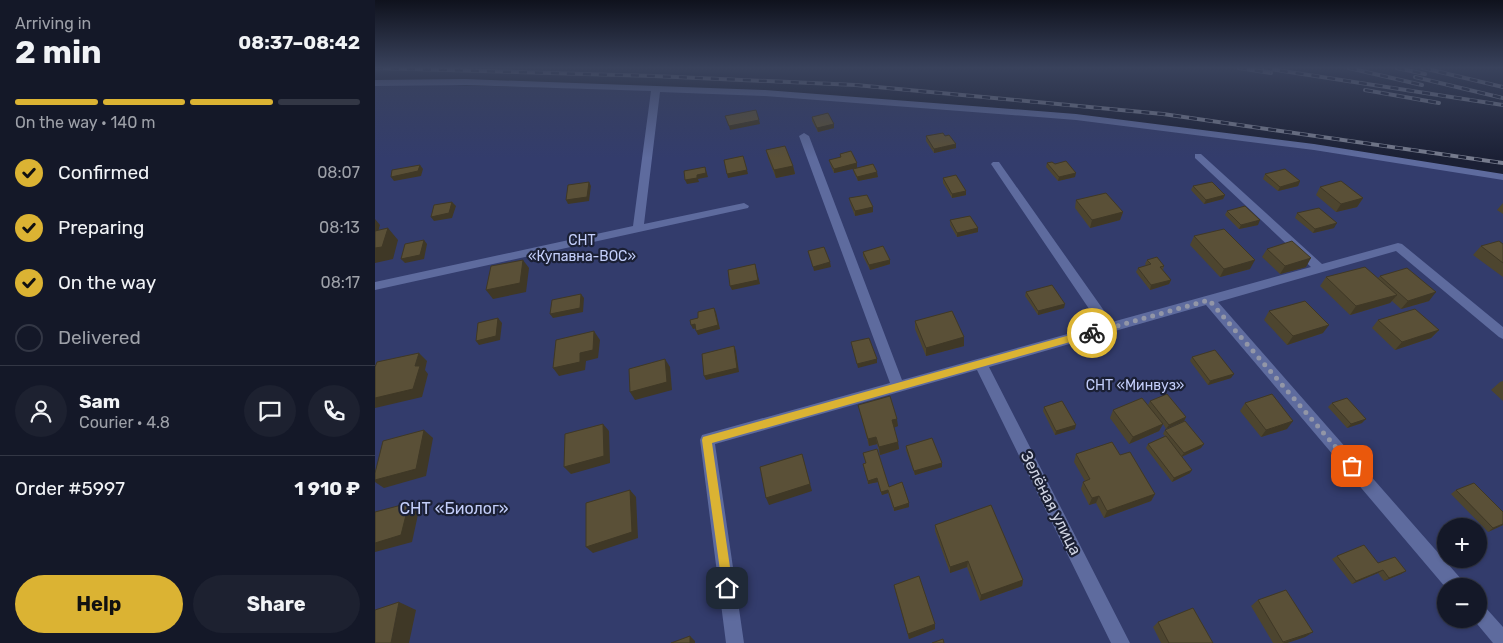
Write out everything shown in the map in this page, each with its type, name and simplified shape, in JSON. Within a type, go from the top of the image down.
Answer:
[{"type":"street","points":[[638,229],[655,98]]},
{"type":"street","points":[[830,98],[1076,117],[1314,147],[1503,177]]},
{"type":"street","points":[[804,136],[898,386]]},
{"type":"street","points":[[1198,156],[1320,269]]},
{"type":"street","points":[[996,164],[1109,328]]},
{"type":"street","points":[[375,286],[744,206]]},
{"type":"street","points":[[735,643],[707,440],[1398,248],[1503,334]]},
{"type":"street","points":[[1209,300],[1449,578]]},
{"type":"street","name":"Зелёная улица","points":[[981,364],[1121,643]]},
{"type":"street","points":[[1487,622],[1503,641]]},
{"type":"green space","name":"СНТ «Минвуз»","points":[[375,98],[830,98],[1076,117],[1314,147],[1503,177],[1503,643],[375,643]]},
{"type":"building","points":[[756,110],[759,120],[729,126],[725,116]]},
{"type":"building","points":[[828,113],[834,124],[817,128],[812,117]]},
{"type":"building","points":[[943,133],[945,136],[949,135],[956,144],[934,149],[926,136]]},
{"type":"building","points":[[785,146],[793,166],[774,170],[766,150]]},
{"type":"building","points":[[851,151],[857,163],[834,169],[829,160],[841,157],[840,154]]},
{"type":"building","points":[[743,156],[747,170],[727,174],[724,160]]},
{"type":"building","points":[[1066,161],[1076,173],[1059,177],[1047,163],[1052,162],[1055,164]]},
{"type":"building","points":[[873,164],[877,172],[857,177],[853,169]]},
{"type":"building","points":[[420,165],[418,171],[391,177],[392,170]]},
{"type":"building","points":[[705,167],[706,173],[697,175],[697,178],[685,180],[684,171]]},
{"type":"building","points":[[1285,169],[1300,181],[1280,187],[1265,174]]},
{"type":"building","points":[[956,175],[966,191],[952,194],[943,178]]},
{"type":"building","points":[[1341,181],[1363,198],[1341,204],[1320,187]]},
{"type":"building","points":[[589,182],[587,197],[566,200],[568,185]]},
{"type":"building","points":[[1212,182],[1225,195],[1206,200],[1193,186]]},
{"type":"building","points":[[1106,193],[1123,212],[1092,220],[1076,200]]},
{"type":"building","points":[[867,195],[873,207],[855,211],[849,198]]},
{"type":"building","points":[[452,202],[449,213],[431,217],[434,205]]},
{"type":"building","points":[[1245,206],[1260,220],[1241,225],[1227,211]]},
{"type":"building","points":[[1319,208],[1337,223],[1315,229],[1297,213]]},
{"type":"building","points":[[970,216],[978,228],[957,233],[950,220]]},
{"type":"building","points":[[388,228],[382,247],[375,248],[375,231]]},
{"type":"building","points":[[1224,229],[1255,260],[1224,269],[1194,236]]},
{"type":"building","points":[[424,240],[420,255],[401,259],[405,244]]},
{"type":"building","points":[[1292,241],[1311,258],[1285,266],[1267,249]]},
{"type":"building","points":[[1499,241],[1503,244],[1503,263],[1481,246]]},
{"type":"building","points":[[883,246],[890,260],[869,265],[863,252]]},
{"type":"building","points":[[824,247],[830,262],[813,267],[808,251]]},
{"type":"building","points":[[1157,257],[1164,266],[1160,267],[1171,280],[1151,285],[1138,268],[1151,264],[1147,260]]},
{"type":"building","points":[[523,260],[520,283],[486,290],[491,266]]},
{"type":"building","points":[[755,264],[758,280],[730,286],[728,270]]},
{"type":"building","points":[[1365,267],[1397,295],[1356,306],[1326,277]]},
{"type":"building","points":[[1407,268],[1436,292],[1408,301],[1380,276]]},
{"type":"building","points":[[1052,285],[1065,304],[1038,311],[1026,292]]},
{"type":"building","points":[[581,294],[580,308],[550,314],[552,300]]},
{"type":"building","points":[[1305,301],[1329,325],[1293,336],[1269,311]]},
{"type":"building","points":[[714,308],[718,325],[696,331],[695,324],[691,325],[690,320],[698,318],[698,312]]},
{"type":"building","points":[[1415,309],[1439,330],[1402,342],[1378,320]]},
{"type":"building","points":[[952,311],[964,337],[926,348],[915,321]]},
{"type":"building","points":[[498,318],[496,336],[476,341],[478,323]]},
{"type":"building","points":[[594,331],[593,350],[580,353],[580,362],[553,368],[556,340]]},
{"type":"building","points":[[869,338],[877,359],[857,364],[851,342]]},
{"type":"building","points":[[734,346],[737,368],[704,376],[702,354]]},
{"type":"building","points":[[1215,350],[1234,374],[1210,381],[1192,357]]},
{"type":"building","points":[[419,353],[415,366],[420,366],[413,389],[375,398],[375,367],[377,362]]},
{"type":"building","points":[[665,359],[667,382],[630,392],[629,369]]},
{"type":"building","points":[[1167,394],[1186,417],[1169,425],[1150,401]]},
{"type":"building","points":[[1272,394],[1293,421],[1266,430],[1245,403]]},
{"type":"building","points":[[890,396],[897,419],[892,420],[898,442],[879,447],[876,437],[868,439],[858,405]]},
{"type":"building","points":[[1142,398],[1163,424],[1133,437],[1113,410]]},
{"type":"building","points":[[1347,398],[1366,419],[1351,424],[1332,403]]},
{"type":"building","points":[[1062,401],[1076,425],[1056,431],[1044,407]]},
{"type":"building","points":[[1185,421],[1204,444],[1184,453],[1165,430]]},
{"type":"building","points":[[603,424],[604,456],[564,467],[565,434]]},
{"type":"building","points":[[424,430],[416,469],[375,480],[383,441]]},
{"type":"building","points":[[1166,436],[1192,470],[1174,478],[1148,444]]},
{"type":"building","points":[[932,438],[942,463],[914,471],[906,446]]},
{"type":"building","points":[[1112,442],[1120,455],[1130,452],[1155,494],[1107,511],[1099,496],[1092,498],[1083,482],[1090,479],[1076,454]]},
{"type":"building","points":[[877,449],[889,487],[902,482],[909,503],[894,508],[888,490],[881,492],[877,478],[868,481],[863,464],[866,463],[863,453]]},
{"type":"building","points":[[802,454],[810,484],[766,498],[760,467]]},
{"type":"building","points":[[1474,483],[1503,512],[1503,524],[1493,528],[1487,522],[1487,518],[1483,518],[1456,490]]},
{"type":"building","points":[[630,490],[632,532],[586,547],[586,503]]},
{"type":"building","points":[[409,503],[401,535],[375,543],[375,512]]},
{"type":"building","points":[[991,505],[1023,580],[981,595],[968,561],[950,567],[935,525]]},
{"type":"building","points":[[1364,545],[1378,563],[1395,557],[1406,571],[1389,578],[1383,570],[1356,581],[1337,556]]},
{"type":"building","points":[[919,576],[935,624],[908,634],[894,585]]},
{"type":"building","points":[[1286,590],[1313,632],[1283,642],[1258,600]]},
{"type":"building","points":[[399,602],[391,643],[375,643],[375,610]]},
{"type":"building","points":[[1193,608],[1213,643],[1169,643],[1158,622]]},
{"type":"building","points":[[690,636],[690,643],[671,643]]},
{"type":"building","points":[[943,639],[944,643],[932,643]]},
{"type":"railway","points":[[994,98],[1163,114],[1503,163]]},
{"type":"railway","points":[[1411,98],[1439,103]]},
{"type":"railway","points":[[1458,98],[1503,105]]},
{"type":"way so far","points":[[1092,333],[1209,300],[1352,466]]},
{"type":"route","points":[[727,588],[707,440],[1092,333]]},
{"type":"park label","name":"СНТ «Купавна-ВОС»","points":[[582,248]]},
{"type":"park label","name":"СНТ «Биолог»","points":[[454,508]]}]
